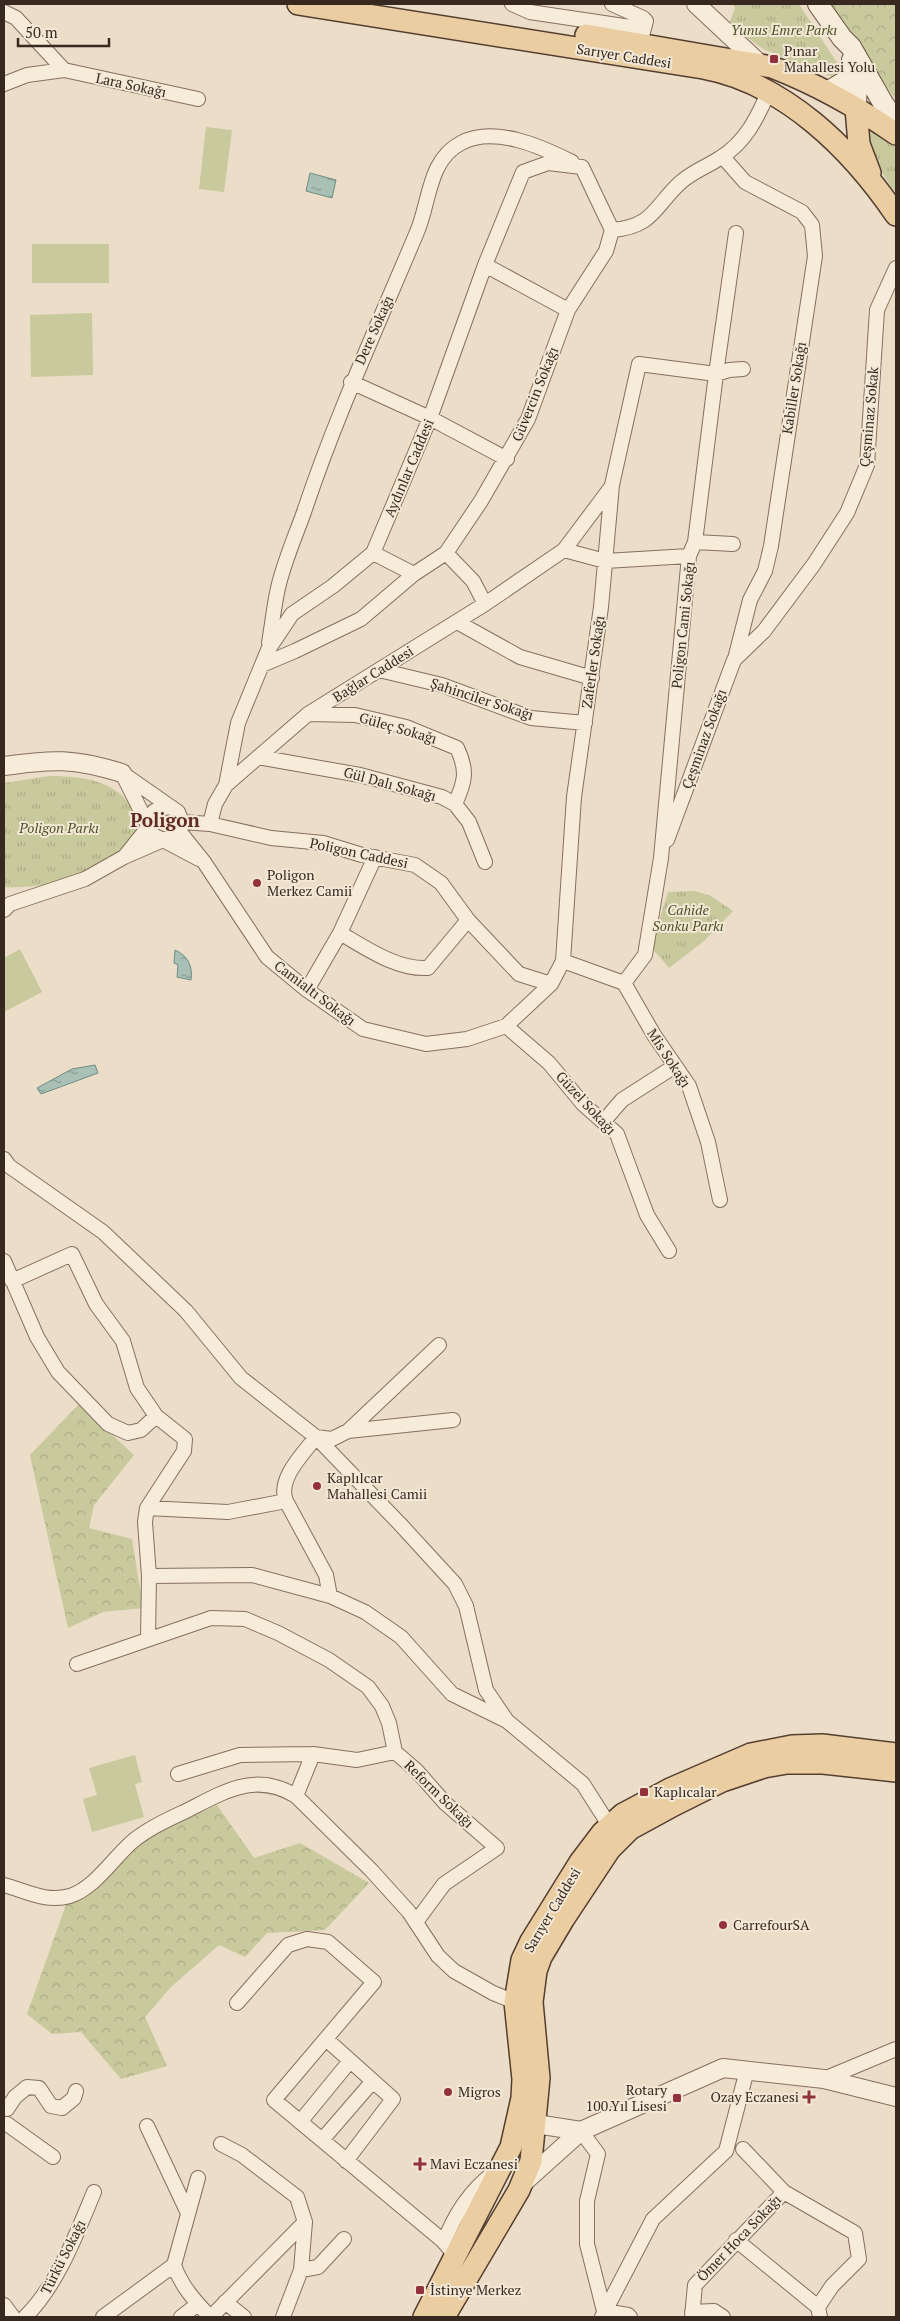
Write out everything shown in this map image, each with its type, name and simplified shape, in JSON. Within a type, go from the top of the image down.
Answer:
[{"type":"main road","name":"Sarıyer Caddesi","points":[[298,4],[703,68],[760,79],[796,77],[856,108],[896,134]]},
{"type":"main road","name":"Sarıyer Caddesi","points":[[390,4],[642,36],[732,59]]},
{"type":"main road","points":[[818,4],[862,64],[883,103],[896,121]]},
{"type":"main road","points":[[842,38],[855,68],[858,86],[856,108],[861,150],[877,188]]},
{"type":"main road","points":[[732,59],[760,79]]},
{"type":"main road","points":[[827,92],[846,81],[855,68]]},
{"type":"main road","name":"Sarıyer Caddesi","points":[[760,79],[854,161],[877,188],[896,215]]},
{"type":"main road","name":"Sarıyer Caddesi","points":[[614,1832],[623,1814],[670,1789],[751,1754],[792,1746],[822,1745],[896,1754]]},
{"type":"main road","name":"Sarıyer Caddesi","points":[[424,2317],[450,2249],[511,2147],[522,2098],[522,1960],[531,1941],[588,1851],[614,1832],[641,1823],[722,1781],[764,1766],[823,1763],[896,1771]]},
{"type":"main road","name":"Sarıyer Caddesi","points":[[444,2317],[523,2183],[531,2161],[539,2078],[523,2002]]},
{"type":"main road","points":[[511,2147],[536,2124]]},
{"type":"main road","points":[[498,2170],[516,2173],[523,2183]]},
{"type":"main road","points":[[450,2249],[474,2266]]},
{"type":"street","points":[[512,4],[530,12],[642,36],[646,22],[640,14],[612,4]]},
{"type":"street","points":[[582,167],[612,230],[628,229],[651,217],[682,182],[723,157],[742,140],[756,121],[760,79],[712,20],[696,4]]},
{"type":"street","points":[[4,12],[16,18],[64,70]]},
{"type":"street","points":[[712,20],[732,59]]},
{"type":"street","name":"Lara Sokağı","points":[[4,84],[27,75],[64,70],[198,99]]},
{"type":"street","name":"Dere Sokağı","points":[[268,650],[278,587],[316,475],[352,382],[419,229],[432,179],[445,155],[461,142],[486,136],[536,144],[582,167]]},
{"type":"street","name":"Kabiller Sokağı","points":[[723,157],[745,182],[802,212],[812,226],[815,256],[771,546],[765,571],[750,600],[734,660]]},
{"type":"street","name":"Aydınlar Caddesi","points":[[226,785],[238,723],[254,678],[268,650],[292,614],[333,586],[373,553],[430,418],[485,265],[523,172],[548,163],[582,167]]},
{"type":"street","name":"Güvercin Sokağı","points":[[262,665],[295,652],[361,619],[414,574],[446,553],[507,458],[528,419],[568,310],[606,251],[612,230]]},
{"type":"street","name":"Poligon Cami Sokağı","points":[[624,983],[645,955],[661,858],[689,556],[695,542],[736,232]]},
{"type":"street","points":[[485,265],[568,310]]},
{"type":"street","name":"Çeşminaz Sokak","points":[[764,631],[814,564],[847,513],[867,465],[877,310],[896,268]]},
{"type":"street","name":"Zaferler Sokağı","points":[[563,961],[574,797],[592,678],[612,485],[639,364],[716,374]]},
{"type":"street","points":[[716,374],[729,370],[743,369]]},
{"type":"street","points":[[352,382],[430,418],[507,458]]},
{"type":"street","name":"Bağlar Caddesi","points":[[210,824],[215,804],[226,785],[308,714],[486,604],[564,550],[612,485]]},
{"type":"street","points":[[695,542],[733,544]]},
{"type":"street","points":[[564,550],[605,561],[689,556]]},
{"type":"street","points":[[373,553],[414,574]]},
{"type":"street","points":[[446,553],[473,581],[486,604]]},
{"type":"street","points":[[456,622],[520,657],[592,678]]},
{"type":"street","name":"Çeşminaz Sokağı","points":[[661,858],[734,660],[764,631]]},
{"type":"street","name":"Şahinciler Sokağı","points":[[379,670],[442,685],[530,718],[585,724]]},
{"type":"street","name":"Güleç Sokağı","points":[[308,714],[355,715],[406,727],[457,748],[463,759],[465,781],[455,804]]},
{"type":"street","name":"Gül Dalı Sokağı","points":[[258,757],[360,775],[405,786],[455,804]]},
{"type":"street","points":[[4,766],[48,760],[65,760],[89,762],[122,773],[168,807],[178,812],[181,827],[173,838],[124,857],[86,879],[6,905]]},
{"type":"street","points":[[122,773],[153,836],[204,862]]},
{"type":"street","points":[[455,804],[469,822],[485,862]]},
{"type":"street","points":[[124,857],[149,826],[154,811],[168,807]]},
{"type":"street","name":"Poligon Caddesi","points":[[181,827],[210,824],[271,838],[323,844],[415,865],[441,884],[468,920],[519,974],[551,984]]},
{"type":"street","name":"Camialtı Sokağı","points":[[181,827],[267,957],[308,990],[363,1028],[426,1044],[467,1039],[506,1026],[551,984],[563,961]]},
{"type":"street","points":[[308,990],[340,933],[375,857]]},
{"type":"street","points":[[340,933],[392,961],[416,969],[428,968],[468,920]]},
{"type":"street","points":[[563,961],[624,983]]},
{"type":"street","name":"Mis Sokağı","points":[[624,983],[654,1035],[689,1086],[708,1142],[720,1200]]},
{"type":"street","name":"Güzel Sokağı","points":[[506,1026],[549,1063],[583,1104],[617,1134],[647,1215],[668,1251]]},
{"type":"street","points":[[603,1122],[622,1100],[676,1066]]},
{"type":"street","points":[[4,1159],[9,1166],[103,1232],[186,1311],[241,1378],[316,1437],[455,1584],[466,1606],[486,1690],[507,1721]]},
{"type":"street","points":[[12,1281],[72,1254],[96,1304],[123,1341],[137,1388],[156,1416],[186,1439],[187,1444],[147,1508],[145,1522],[149,1576],[148,1638]]},
{"type":"street","points":[[4,1261],[37,1337],[58,1372],[108,1424],[128,1433],[141,1430],[156,1416]]},
{"type":"street","points":[[316,1437],[332,1439],[348,1431],[439,1345]]},
{"type":"street","points":[[348,1431],[454,1420]]},
{"type":"street","points":[[316,1437],[284,1482],[283,1494],[326,1576],[330,1596]]},
{"type":"street","points":[[147,1508],[228,1512],[286,1501]]},
{"type":"street","points":[[149,1576],[252,1575],[330,1596],[365,1612],[401,1636],[452,1694],[507,1721],[583,1784],[614,1832]]},
{"type":"street","points":[[77,1664],[148,1638],[211,1618],[245,1620],[278,1633],[329,1660],[368,1686],[382,1706],[389,1723],[394,1752]]},
{"type":"street","name":"Reform Sokağı","points":[[178,1774],[240,1756],[313,1754],[357,1760],[394,1752],[416,1770],[445,1803],[496,1848],[444,1884],[416,1922]]},
{"type":"street","points":[[296,1796],[313,1754]]},
{"type":"street","points":[[4,1885],[40,1897],[56,1898],[71,1896],[85,1889],[133,1841],[156,1825],[235,1787],[262,1784],[282,1788],[296,1796],[371,1870],[416,1922],[438,1956],[454,1971],[493,1993],[523,2002]]},
{"type":"street","points":[[237,2002],[288,1945],[307,1939],[328,1942],[374,1982],[274,2100],[450,2249]]},
{"type":"street","points":[[326,2038],[392,2099],[346,2161]]},
{"type":"street","points":[[824,2079],[896,2049]]},
{"type":"street","points":[[300,2122],[350,2061]]},
{"type":"street","points":[[523,2183],[581,2131],[723,2068],[824,2079],[896,2097]]},
{"type":"street","points":[[603,2314],[653,2219],[726,2151],[747,2070]]},
{"type":"street","points":[[322,2140],[372,2081]]},
{"type":"street","points":[[53,2157],[5,2127],[5,2105],[27,2087],[40,2088],[51,2106],[62,2108],[74,2098],[76,2091]]},
{"type":"street","points":[[536,2124],[581,2131],[598,2154],[587,2201],[587,2244],[603,2314]]},
{"type":"street","points":[[147,2126],[187,2211]]},
{"type":"street","points":[[222,2144],[242,2154],[297,2197],[305,2222],[301,2270],[283,2317]]},
{"type":"street","points":[[743,2149],[784,2192]]},
{"type":"street","points":[[198,2178],[187,2211],[174,2265],[178,2277],[210,2317],[305,2222]]},
{"type":"street","name":"Türkü Sokağı","points":[[25,2317],[41,2302],[72,2242],[94,2192]]},
{"type":"street","name":"Ömer Hoca Sokağı","points":[[692,2315],[695,2285],[784,2192],[855,2234],[860,2259],[832,2286],[819,2312]]},
{"type":"street","points":[[301,2270],[318,2267],[344,2239]]},
{"type":"street","points":[[736,2240],[819,2312]]},
{"type":"street","points":[[103,2317],[174,2265]]},
{"type":"street","points":[[225,2302],[244,2317]]},
{"type":"street","points":[[181,2317],[198,2304]]},
{"type":"street","points":[[4,2305],[13,2317]]},
{"type":"street","points":[[692,2315],[714,2311],[722,2317]]},
{"type":"street","points":[[603,2314],[628,2315],[630,2317]]},
{"type":"green space","name":"Yunus Emre Parkı","points":[[733,4],[799,4],[841,69],[835,78],[763,49],[729,24],[735,8]]},
{"type":"green space","points":[[828,4],[896,4],[896,100]]},
{"type":"green space","points":[[206,127],[232,130],[224,192],[199,189]]},
{"type":"green space","points":[[868,127],[896,144],[896,193],[885,178],[873,154]]},
{"type":"green space","points":[[32,244],[109,244],[109,283],[32,283]]},
{"type":"green space","points":[[92,313],[93,375],[31,377],[30,315]]},
{"type":"green space","name":"Poligon Parkı","points":[[49,776],[79,778],[106,785],[118,792],[127,801],[134,813],[139,828],[129,843],[115,856],[98,867],[80,875],[41,885],[4,887],[4,783]]},
{"type":"green space","name":"Cahide Sonku Parkı","points":[[695,891],[711,896],[733,911],[704,941],[669,968],[651,947],[668,892]]},
{"type":"green space","points":[[687,908],[710,924],[700,939],[677,923]]},
{"type":"green space","points":[[20,949],[42,992],[4,1012],[4,958]]},
{"type":"green space","points":[[79,1404],[134,1455],[94,1505],[89,1528],[132,1539],[143,1608],[103,1612],[68,1628],[30,1455]]},
{"type":"green space","points":[[135,1755],[142,1782],[135,1784],[144,1817],[92,1832],[83,1799],[97,1795],[89,1768]]},
{"type":"green space","points":[[217,1805],[254,1858],[300,1843],[369,1883],[325,1930],[267,1933],[245,1957],[219,1945],[171,1987],[145,2017],[167,2066],[121,2079],[81,2032],[52,2034],[27,2014],[67,1902],[87,1897],[140,1842]]},
{"type":"water","points":[[310,173],[336,180],[332,198],[306,191]]},
{"type":"water","points":[[175,950],[189,962],[191,980],[177,977],[178,965],[174,963]]},
{"type":"water","points":[[95,1065],[98,1073],[41,1094],[37,1088],[72,1069]]},
{"type":"place","name":"Pınar Mahallesi Yolu","points":[[774,59]]},
{"type":"place","name":"Poligon Merkez Camii","points":[[257,883]]},
{"type":"place","name":"Kaplılcar Mahallesi Camii","points":[[317,1486]]},
{"type":"place","name":"Kaplıcalar","points":[[644,1792]]},
{"type":"place","name":"CarrefourSA","points":[[723,1925]]},
{"type":"place","name":"Migros","points":[[448,2092]]},
{"type":"place","name":"Ozay Eczanesi","points":[[809,2097]]},
{"type":"place","name":"Rotary 100.Yıl Lisesi","points":[[677,2098]]},
{"type":"place","name":"Mavi Eczanesi","points":[[420,2164]]},
{"type":"place","name":"İstinye Merkez","points":[[420,2290]]},
{"type":"district","name":"Poligon","points":[[165,820]]}]
